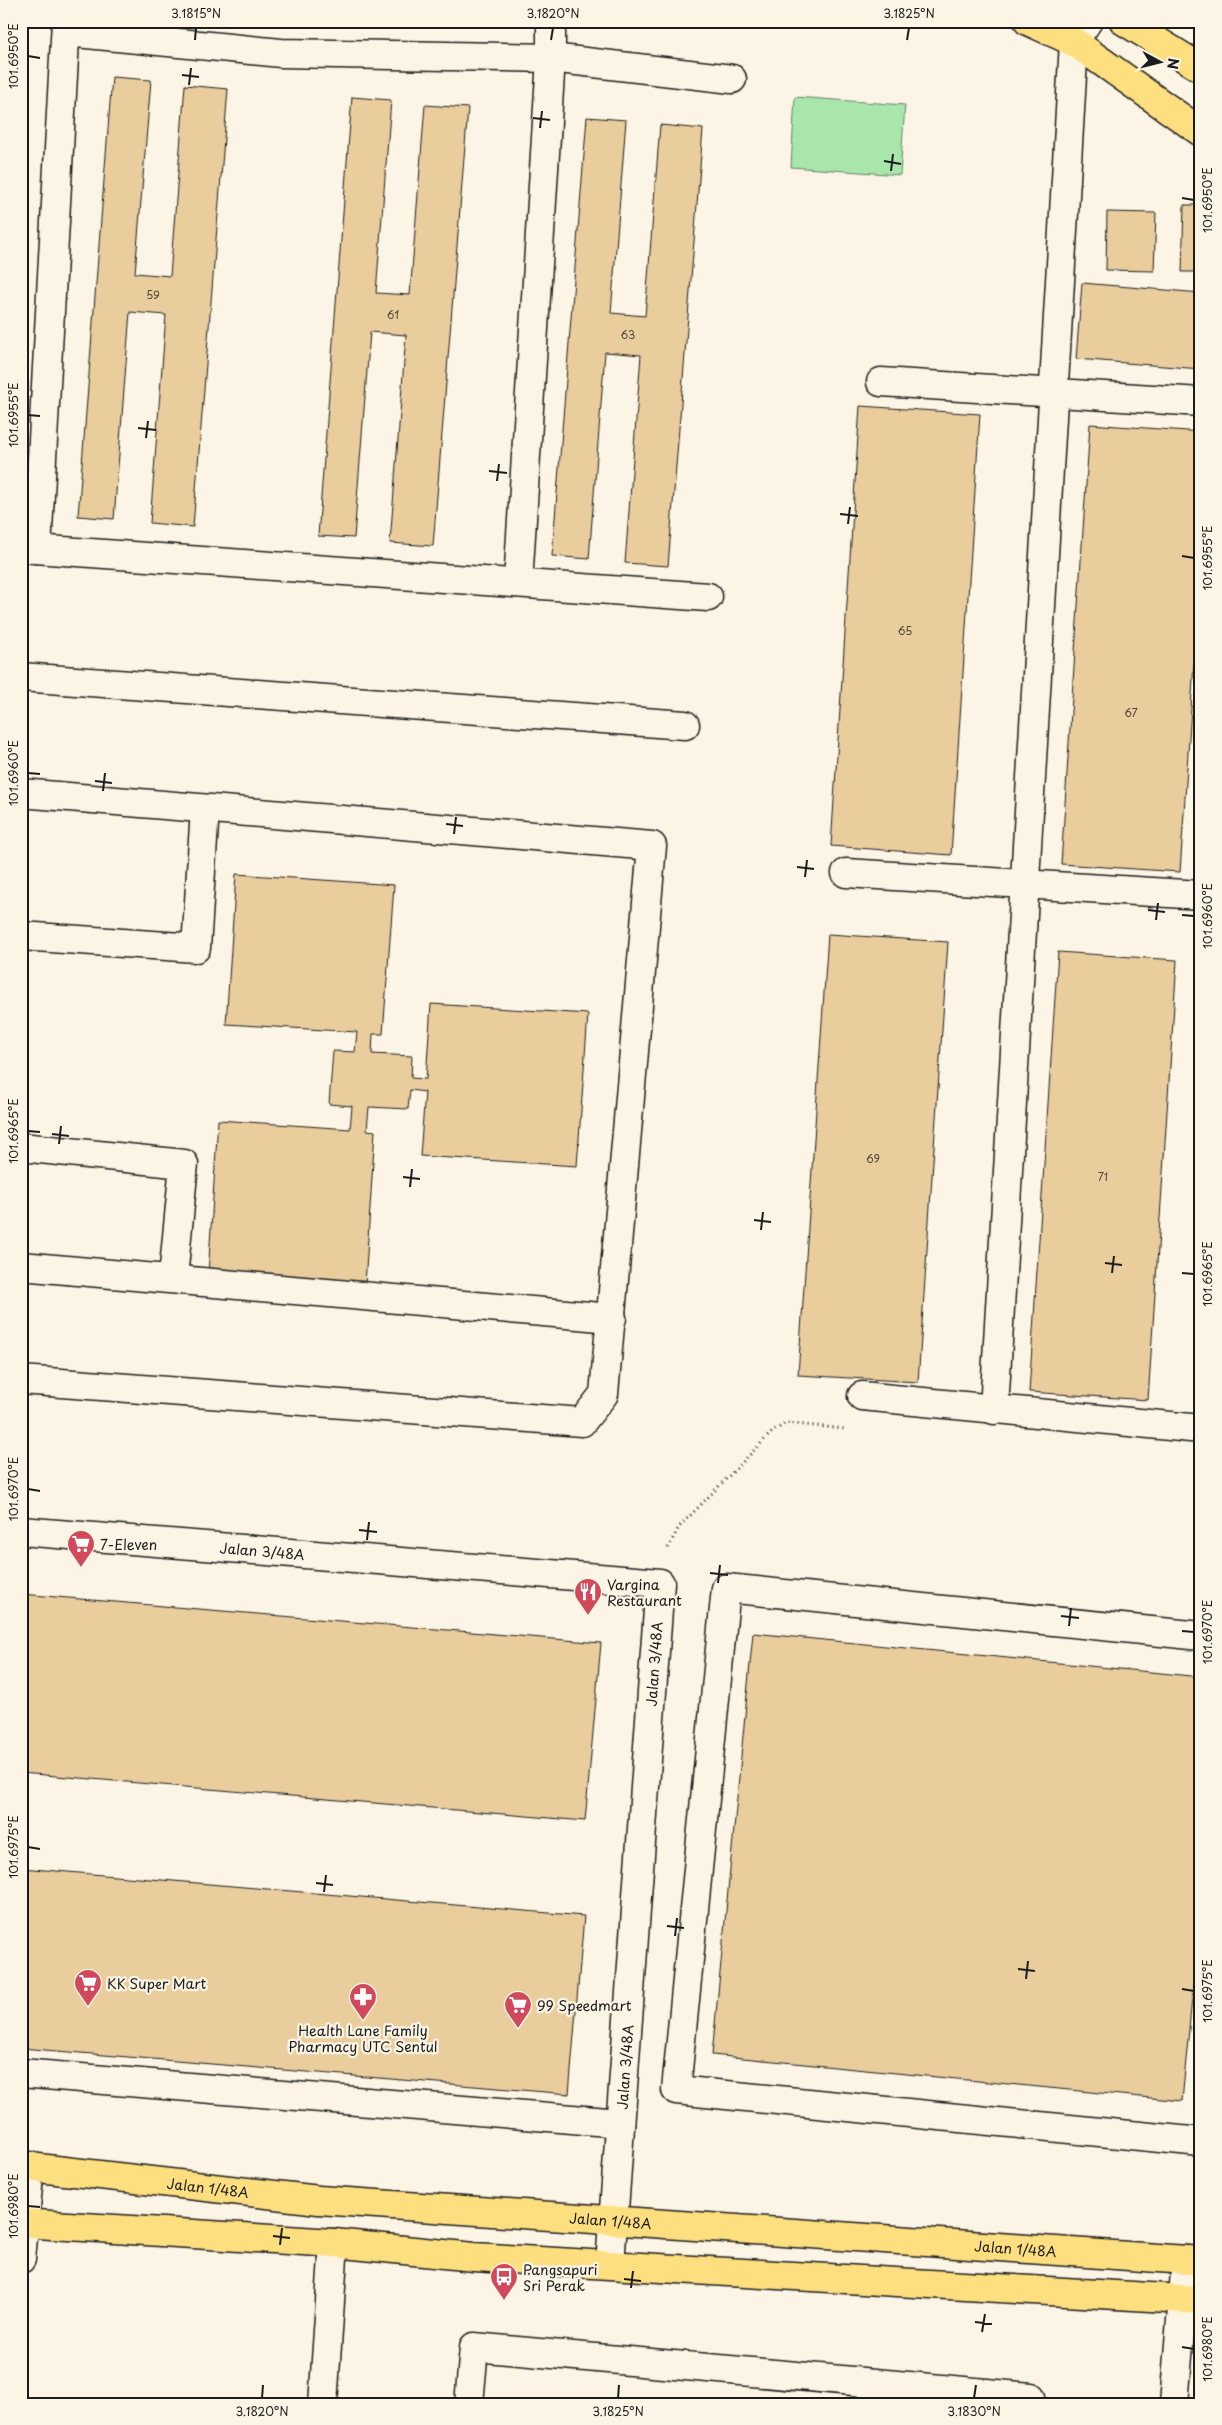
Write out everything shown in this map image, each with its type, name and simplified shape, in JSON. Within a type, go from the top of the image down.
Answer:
[{"type":"main road","points":[[1028,21],[1081,31],[1201,132]]},
{"type":"main road","points":[[1124,21],[1201,68]]},
{"type":"main road","name":"Jalan 1/48A","points":[[26,2166],[319,2200],[613,2219],[1193,2261]]},
{"type":"main road","points":[[24,2223],[334,2243],[474,2258],[610,2264],[1192,2300]]},
{"type":"street","points":[[518,583],[551,58],[551,21]]},
{"type":"street","points":[[708,597],[29,548],[66,27],[281,53],[551,58],[732,79]]},
{"type":"street","points":[[994,1410],[1054,394],[1081,31]]},
{"type":"street","points":[[881,382],[1201,402]]},
{"type":"street","points":[[21,677],[685,725]]},
{"type":"street","points":[[21,793],[652,846],[604,1394],[582,1422],[21,1380]]},
{"type":"street","points":[[21,936],[196,948],[205,809]]},
{"type":"street","points":[[846,873],[1201,895]]},
{"type":"street","points":[[21,1147],[184,1164],[173,1278]]},
{"type":"street","points":[[21,1266],[612,1318]]},
{"type":"street","points":[[862,1396],[1201,1429]]},
{"type":"street","name":"Jalan 3/48A","points":[[21,1531],[660,1583],[610,2264]]},
{"type":"street","points":[[1201,1636],[726,1588],[676,2090],[1201,2142]]},
{"type":"street","points":[[21,2073],[620,2123]]},
{"type":"street","points":[[21,2259],[26,2166]]},
{"type":"street","points":[[323,2404],[334,2243]]},
{"type":"street","points":[[1174,2404],[1192,2300],[1193,2261]]},
{"type":"street","points":[[469,2404],[474,2347],[1031,2397]]},
{"type":"path","points":[[660,1583],[666,1552],[679,1527],[772,1432],[786,1423],[858,1431],[862,1396]]},
{"type":"green space","points":[[795,97],[905,105],[900,175],[791,167]]},
{"type":"building","points":[[112,77],[151,80],[135,273],[170,276],[185,85],[228,89],[193,527],[150,523],[166,315],[130,312],[114,519],[78,516]]},
{"type":"building","points":[[352,97],[391,100],[376,293],[410,295],[425,105],[468,108],[433,546],[390,543],[406,335],[370,332],[354,538],[318,536]]},
{"type":"building","points":[[587,117],[626,120],[611,313],[645,316],[660,125],[703,129],[668,566],[625,563],[641,355],[605,352],[589,559],[552,556]]},
{"type":"building","points":[[1184,205],[1201,205],[1201,272],[1182,272]]},
{"type":"building","points":[[1107,212],[1156,213],[1154,271],[1106,270]]},
{"type":"building","points":[[1082,283],[1201,293],[1201,369],[1076,359]]},
{"type":"building","points":[[860,406],[980,414],[951,855],[831,846]]},
{"type":"building","points":[[1090,424],[1201,432],[1201,560],[1180,872],[1061,864]]},
{"type":"building","points":[[236,874],[394,885],[383,1034],[373,1034],[372,1054],[412,1056],[411,1078],[426,1079],[431,1004],[588,1014],[577,1166],[420,1156],[425,1092],[410,1090],[408,1109],[369,1107],[367,1130],[375,1131],[365,1285],[208,1275],[218,1120],[350,1129],[352,1106],[329,1104],[333,1051],[355,1052],[357,1032],[226,1024]]},
{"type":"building","points":[[828,934],[948,942],[918,1382],[798,1375]]},
{"type":"building","points":[[1058,952],[1177,960],[1148,1400],[1029,1392]]},
{"type":"building","points":[[21,1594],[601,1643],[585,1821],[21,1773]]},
{"type":"building","points":[[753,1633],[1201,1677],[1201,1906],[1182,2101],[712,2055]]},
{"type":"building","points":[[21,1868],[584,1916],[569,2094],[21,2048]]},
{"type":"tram line","points":[[1189,21],[1201,29]]},
{"type":"place","name":"7-Eleven","points":[[81,1568]]},
{"type":"place","name":"Vargina Restaurant","points":[[588,1616]]},
{"type":"place","name":"KK Super Mart","points":[[88,2007]]},
{"type":"place","name":"Health Lane Family Pharmacy UTC Sentul","points":[[363,2021]]},
{"type":"place","name":"99 Speedmart","points":[[518,2029]]},
{"type":"place","name":"Pangsapuri Sri Perak","points":[[504,2301]]}]
